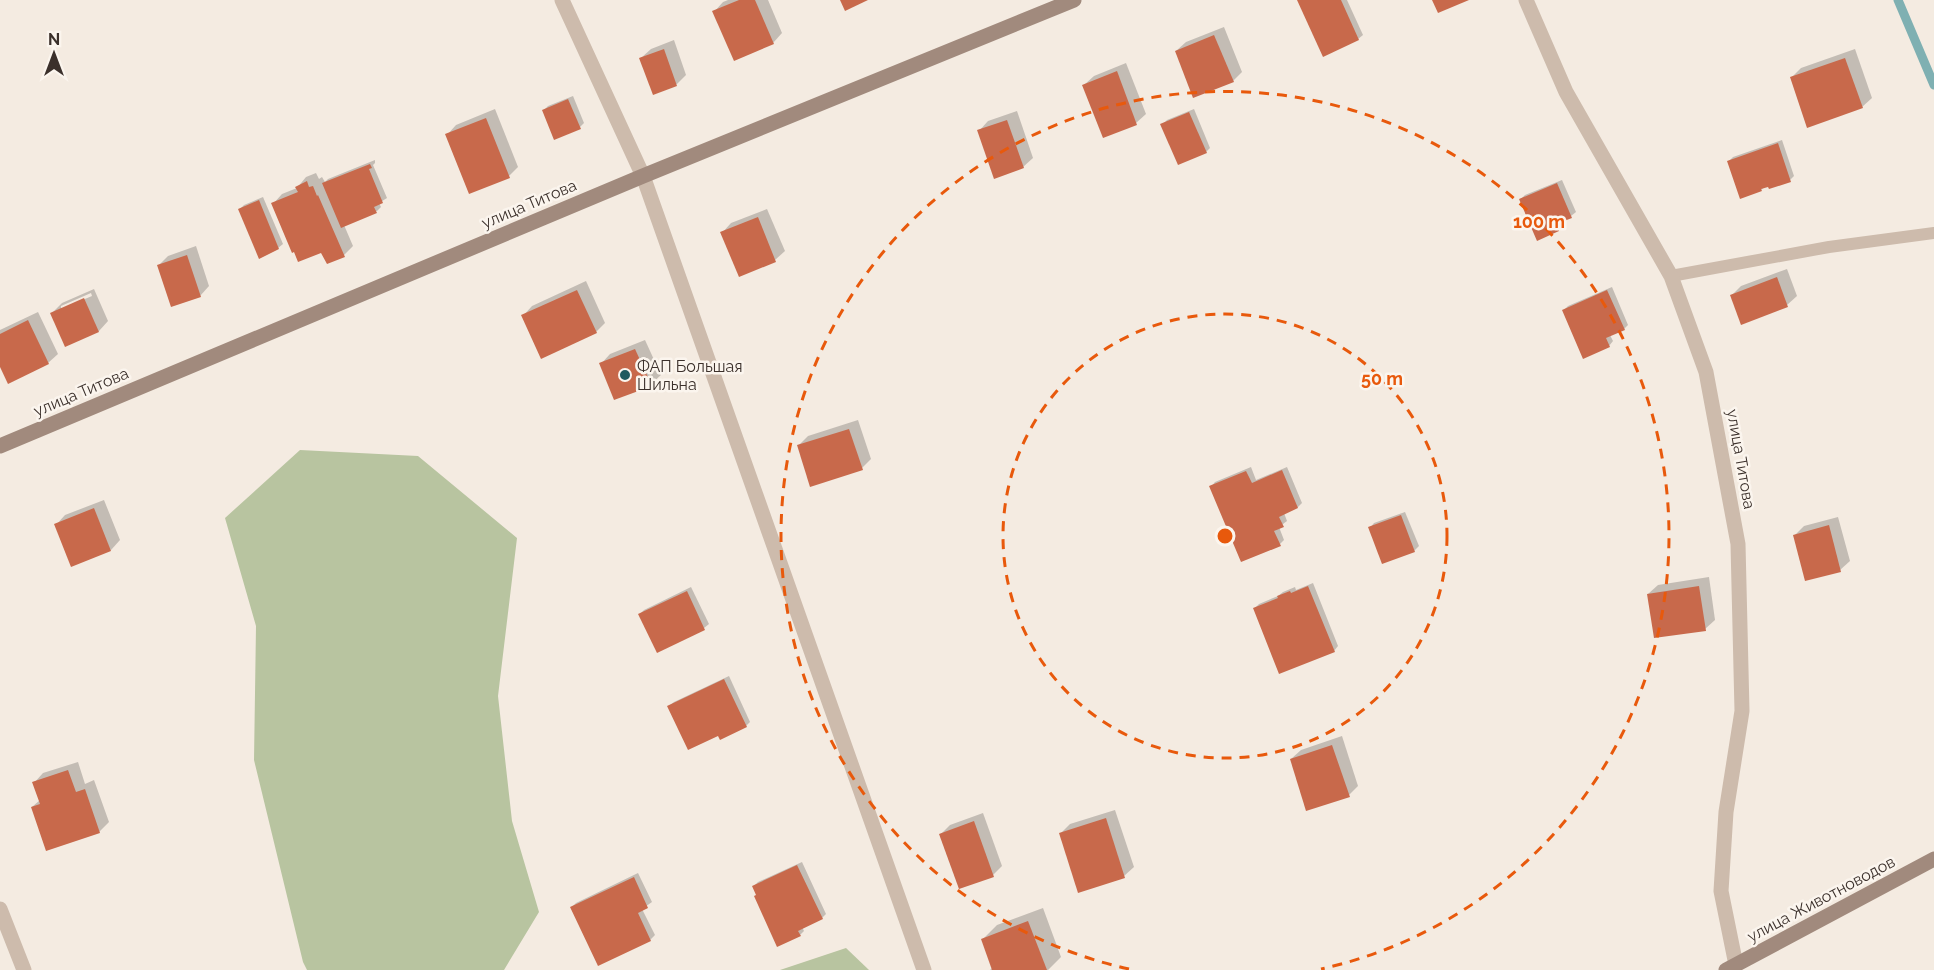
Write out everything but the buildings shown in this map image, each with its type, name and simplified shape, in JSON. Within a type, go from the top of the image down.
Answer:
[{"type":"street","points":[[562,0],[643,176],[924,970]]},
{"type":"street","name":"улица Титова","points":[[0,446],[643,176],[1074,0]]},
{"type":"street","name":"улица Титова","points":[[1526,0],[1566,92],[1671,276],[1706,372],[1738,544],[1742,711],[1726,812],[1721,891],[1731,967]]},
{"type":"street","name":"улица Животноводов","points":[[1731,967],[1934,859]]},
{"type":"street","points":[[0,909],[24,970]]},
{"type":"lane","points":[[1671,276],[1829,247],[1934,233]]},
{"type":"green space","points":[[300,450],[418,456],[517,538],[498,696],[512,821],[539,912],[504,970],[307,970],[303,962],[254,760],[256,626],[225,518]]},
{"type":"green space","points":[[846,948],[869,970],[780,970]]},
{"type":"waterway","points":[[1898,0],[1934,85]]},
{"type":"place","name":"ФАП Большая Шильна","points":[[625,375]]}]
